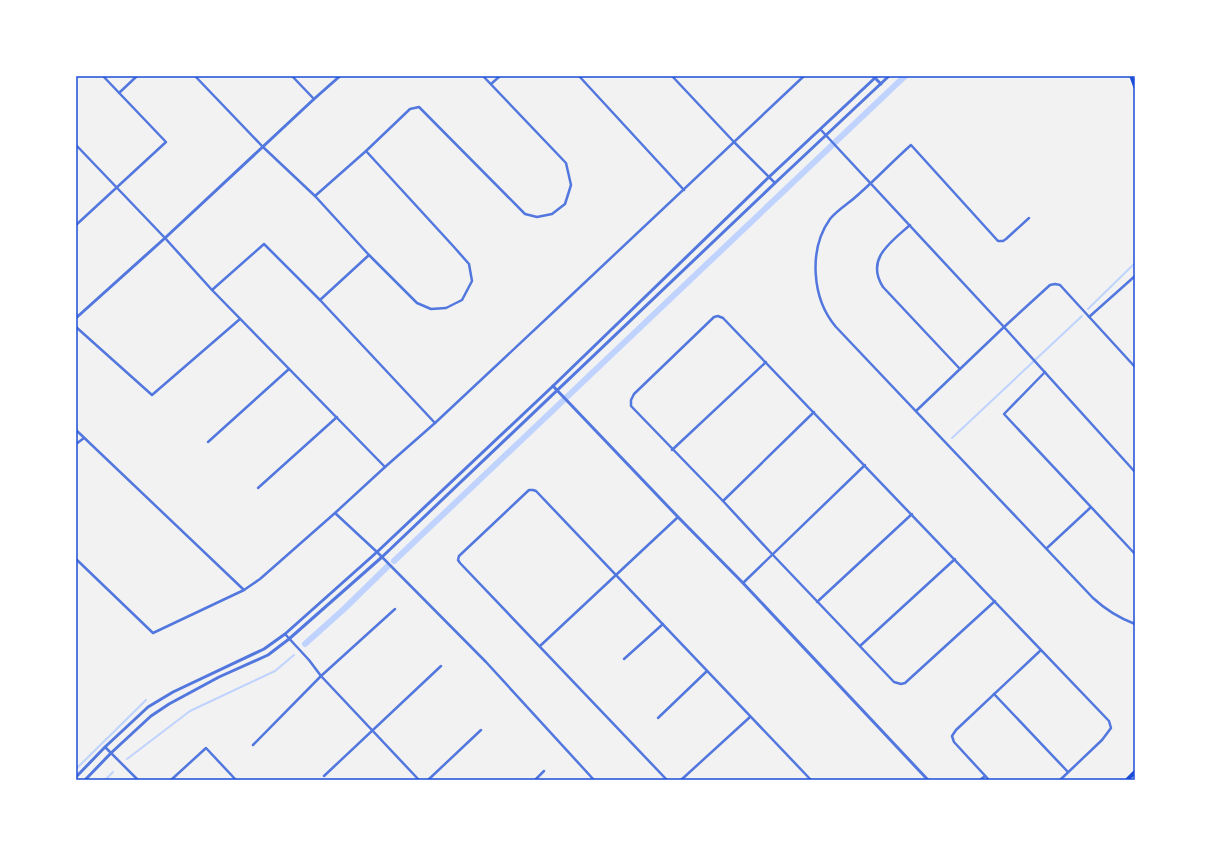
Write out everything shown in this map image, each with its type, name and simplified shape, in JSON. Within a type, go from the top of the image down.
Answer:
[{"type":"main road","points":[[1131,76],[1135,87]]},
{"type":"main road","points":[[1127,780],[1135,772]]},
{"type":"street","points":[[76,225],[166,142],[103,76]]},
{"type":"street","points":[[119,93],[138,76]]},
{"type":"street","points":[[196,76],[263,146],[315,196],[369,256],[417,303],[431,309],[446,308],[462,300],[472,281],[469,264],[366,151]]},
{"type":"street","points":[[292,76],[314,99]]},
{"type":"street","points":[[76,318],[340,76]]},
{"type":"street","points":[[315,196],[366,151],[410,109],[419,107],[524,214],[537,217],[552,214],[565,204],[571,185],[566,163],[483,76]]},
{"type":"street","points":[[491,84],[500,76]]},
{"type":"street","points":[[579,76],[684,190]]},
{"type":"street","points":[[672,76],[775,183]]},
{"type":"street","points":[[76,559],[153,633],[244,590],[260,580],[435,423],[804,76]]},
{"type":"street","points":[[85,780],[111,753],[151,716],[169,704],[268,655],[289,639],[382,557],[889,76]]},
{"type":"street","points":[[76,776],[148,707],[160,699],[264,649],[285,634],[377,552],[553,386],[769,177],[821,130],[875,77],[881,84]]},
{"type":"street","points":[[821,130],[910,224],[1135,472]]},
{"type":"street","points":[[76,145],[165,238],[212,290],[385,467]]},
{"type":"street","points":[[1029,218],[1004,241],[998,241],[911,145],[861,193],[831,218],[826,225],[819,241],[816,258],[816,280],[825,312],[830,321],[1103,607],[1123,620],[1135,624]]},
{"type":"street","points":[[910,224],[881,252],[878,260],[878,276],[883,287],[960,369]]},
{"type":"street","points":[[212,290],[264,244],[320,300],[435,423]]},
{"type":"street","points":[[320,300],[369,256]]},
{"type":"street","points":[[1089,317],[1135,276]]},
{"type":"street","points":[[916,411],[1047,287],[1055,284],[1060,285],[1135,368]]},
{"type":"street","points":[[995,601],[905,683],[901,684],[894,682],[631,406],[631,400],[634,394],[714,317],[718,316],[723,318],[912,514],[995,601],[1041,650],[1109,721],[1111,728],[1102,740],[1060,780]]},
{"type":"street","points":[[76,327],[152,395],[240,319]]},
{"type":"street","points":[[672,450],[766,362]]},
{"type":"street","points":[[208,442],[289,369]]},
{"type":"street","points":[[1045,372],[1004,414],[1135,554]]},
{"type":"street","points":[[553,386],[743,583],[928,780]]},
{"type":"street","points":[[723,501],[814,412]]},
{"type":"street","points":[[258,488],[337,417]]},
{"type":"street","points":[[76,430],[244,590]]},
{"type":"street","points":[[76,444],[84,438]]},
{"type":"street","points":[[743,583],[865,465]]},
{"type":"street","points":[[667,780],[458,560],[459,556],[464,551],[529,490],[536,491],[811,780]]},
{"type":"street","points":[[1047,548],[1090,507]]},
{"type":"street","points":[[335,513],[377,552],[486,662],[594,780]]},
{"type":"street","points":[[817,602],[912,514]]},
{"type":"street","points":[[540,646],[678,517]]},
{"type":"street","points":[[860,646],[955,559]]},
{"type":"street","points":[[253,745],[321,676],[395,609]]},
{"type":"street","points":[[624,659],[663,624]]},
{"type":"street","points":[[285,634],[309,660],[321,676],[419,780]]},
{"type":"street","points":[[989,780],[954,742],[952,736],[956,730],[1041,650]]},
{"type":"street","points":[[324,776],[441,666]]},
{"type":"street","points":[[658,718],[707,671]]},
{"type":"street","points":[[994,694],[1068,772]]},
{"type":"street","points":[[681,780],[750,717]]},
{"type":"street","points":[[428,780],[482,730]]},
{"type":"street","points":[[105,747],[138,780]]},
{"type":"street","points":[[171,780],[206,748],[236,780]]},
{"type":"street","points":[[534,780],[544,771]]},
{"type":"street","points":[[980,780],[985,776]]},
{"type":"waterway","points":[[394,561],[905,76]]},
{"type":"waterway","points":[[1088,309],[1135,263]]},
{"type":"waterway","points":[[952,438],[1082,316]]},
{"type":"waterway","points":[[305,644],[344,609],[388,566]]},
{"type":"waterway","points":[[127,759],[190,711],[275,671],[294,655]]},
{"type":"waterway","points":[[76,769],[146,700]]},
{"type":"waterway","points":[[105,780],[113,772]]}]
